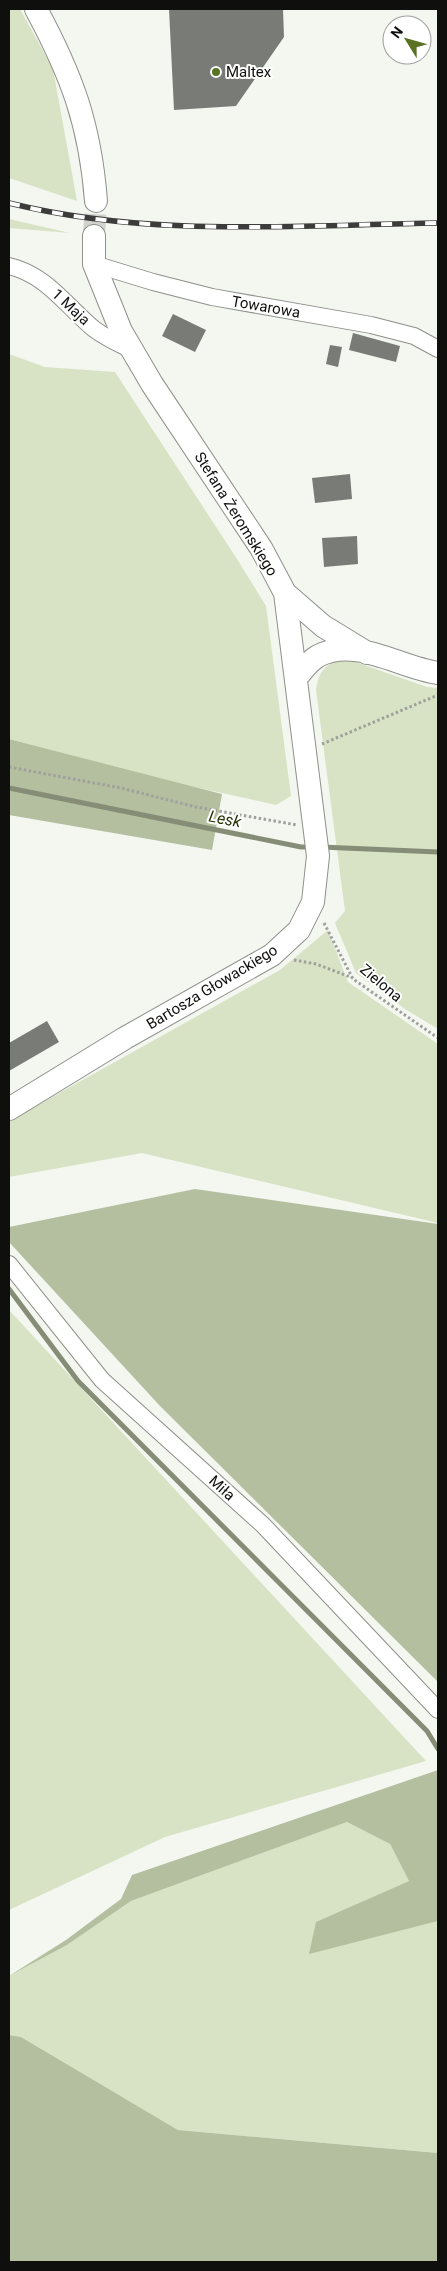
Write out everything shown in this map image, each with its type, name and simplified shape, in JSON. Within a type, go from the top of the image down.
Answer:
[{"type":"street","points":[[36,9],[60,54],[86,128],[93,166],[96,201]]},
{"type":"street","points":[[94,236],[94,264]]},
{"type":"street","name":"Towarowa","points":[[94,264],[212,297],[371,324],[414,336],[438,349]]},
{"type":"street","name":"Stefana Żeromskiego","points":[[94,264],[121,331],[132,350],[152,384],[261,548],[285,593],[323,626],[367,653]]},
{"type":"street","name":"1 Maja","points":[[9,266],[35,275],[52,288],[94,329],[113,342],[132,350]]},
{"type":"street","name":"Bartosza Głowackiego","points":[[9,1109],[125,1038],[272,955],[299,930],[312,902],[316,840],[285,593]]},
{"type":"street","name":"Stefana Żeromskiego","points":[[296,678],[317,657],[334,649],[349,648],[424,671],[438,673]]},
{"type":"street","name":"Miła","points":[[9,1264],[102,1380],[263,1525],[438,1710]]},
{"type":"path","points":[[306,751],[438,694]]},
{"type":"path","points":[[9,767],[121,788],[316,840]]},
{"type":"path","name":"Zielona","points":[[312,902],[353,979],[438,1038]]},
{"type":"path","points":[[272,955],[316,964],[353,979]]},
{"type":"green space","points":[[9,9],[20,9],[53,69],[77,201],[9,178]]},
{"type":"green space","points":[[9,219],[70,233],[9,228]]},
{"type":"green space","points":[[9,354],[45,367],[115,372],[237,559],[266,606],[291,796],[276,805],[186,785],[9,739]]},
{"type":"green space","points":[[344,658],[427,687],[438,688],[438,1029],[405,1009],[356,973],[335,923],[345,911],[316,690],[324,669]]},
{"type":"green space","points":[[9,739],[222,794],[212,850],[9,815]]},
{"type":"green space","points":[[328,930],[348,982],[438,1044],[438,1223],[142,1153],[9,1177],[9,1121],[280,970]]},
{"type":"green space","points":[[195,1189],[438,1224],[438,1682],[160,1406],[9,1242],[9,1227]]},
{"type":"green space","points":[[9,1310],[426,1761],[165,1837],[9,1910]]},
{"type":"green space","points":[[438,1770],[438,1921],[309,1954],[316,1922],[409,1881],[390,1844],[347,1822],[131,1901],[67,1945],[9,1976],[66,1940],[121,1899],[132,1875]]},
{"type":"green space","points":[[347,1822],[390,1844],[409,1881],[317,1922],[310,1953],[438,1921],[438,2153],[178,2130],[21,2037],[9,2035],[9,1976],[67,1945],[131,1901]]},
{"type":"green space","points":[[9,2035],[21,2037],[178,2130],[438,2153],[438,2262],[9,2262]]},
{"type":"building","name":"Maltex","points":[[169,9],[283,9],[284,37],[236,106],[174,110]]},
{"type":"building","points":[[173,314],[206,330],[195,352],[162,336]]},
{"type":"building","points":[[353,333],[400,346],[396,362],[349,350]]},
{"type":"building","points":[[330,345],[342,347],[338,367],[326,364]]},
{"type":"building","points":[[350,474],[352,499],[315,503],[312,478]]},
{"type":"building","points":[[357,536],[358,564],[324,567],[322,538]]},
{"type":"building","points":[[47,1021],[59,1042],[9,1071],[9,1043]]},
{"type":"waterway","name":"Lesk","points":[[9,788],[301,847],[310,847]]},
{"type":"waterway","name":"Lesk","points":[[321,847],[438,852]]},
{"type":"waterway","points":[[9,1289],[78,1381],[427,1731],[438,1749]]},
{"type":"tunnel","points":[[94,236],[96,201]]},
{"type":"railway","points":[[9,203],[62,214],[115,221],[169,225],[276,227],[438,223]]},
{"type":"place","name":"Maltex","points":[[216,72]]}]
